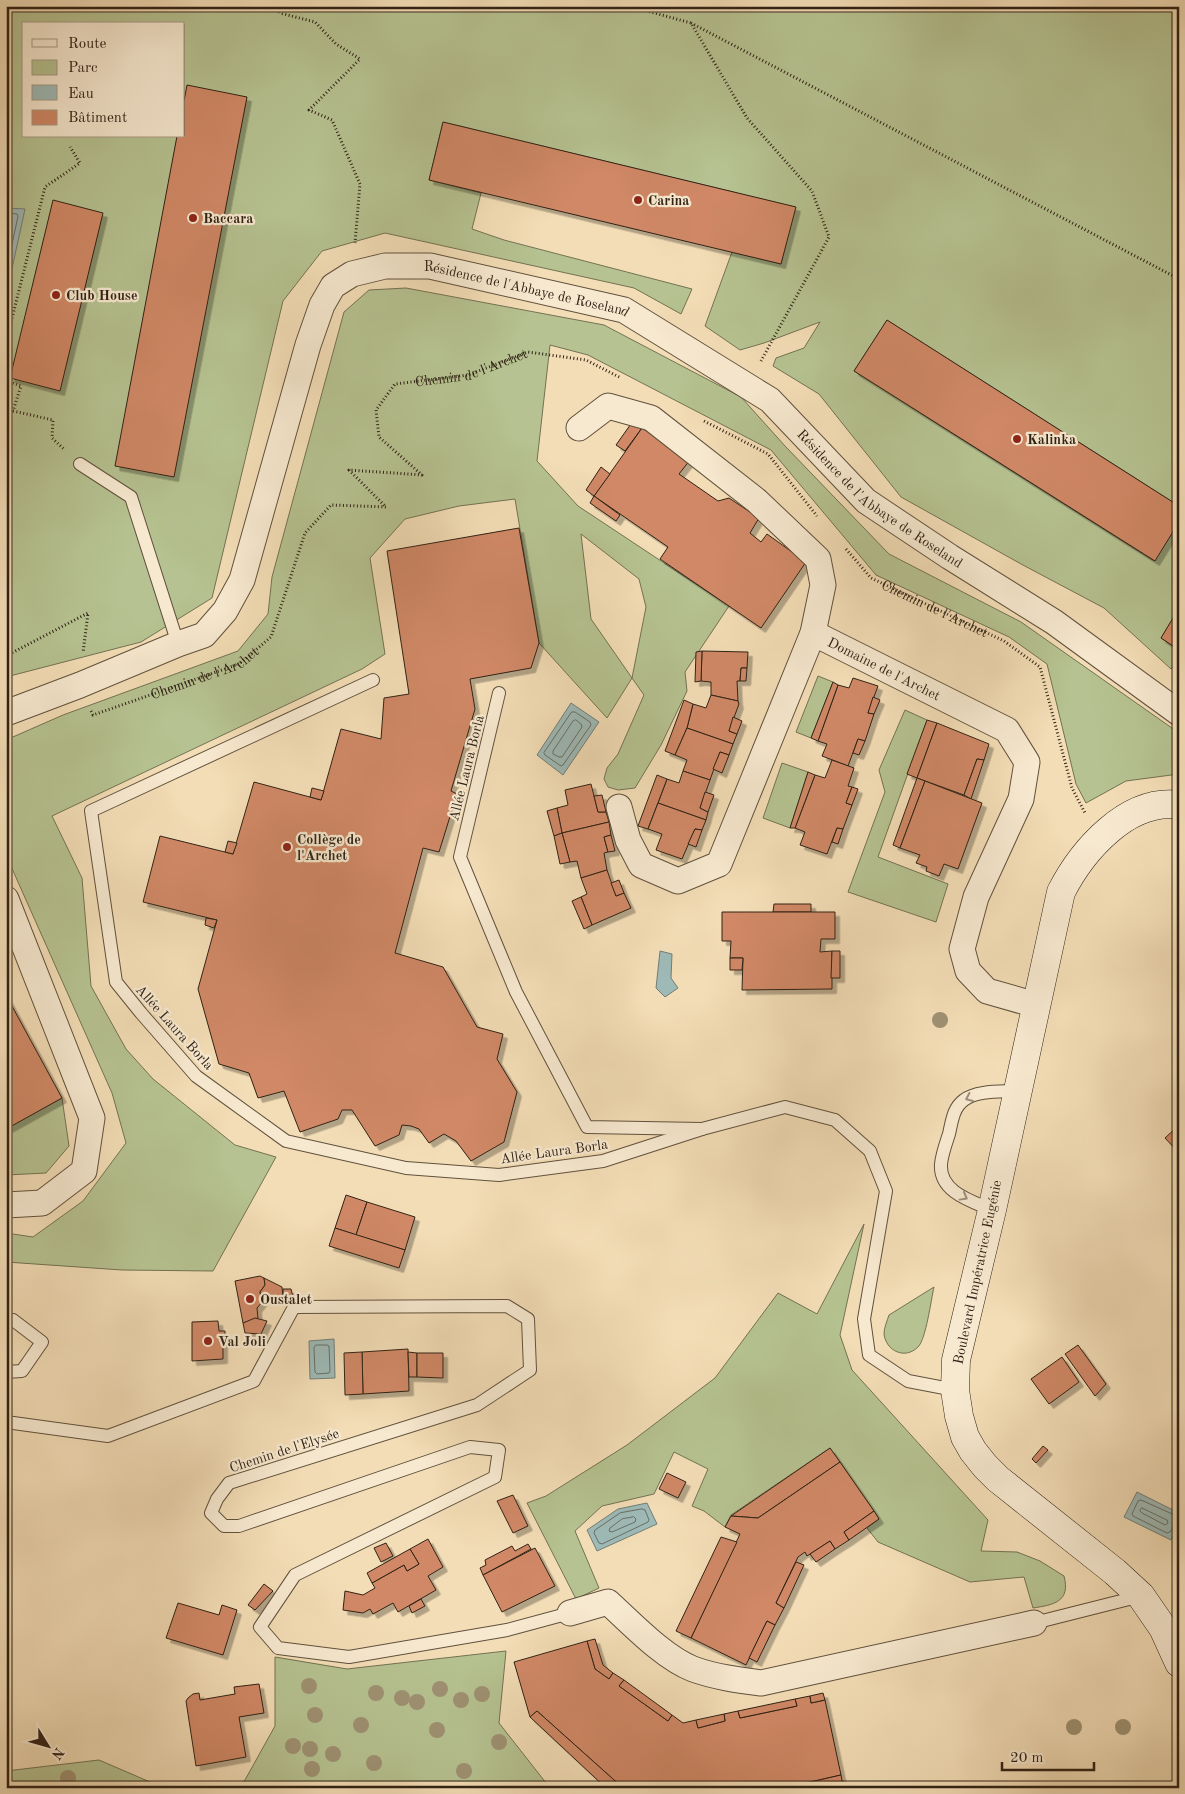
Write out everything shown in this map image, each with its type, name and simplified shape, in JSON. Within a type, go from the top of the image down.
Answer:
[{"type":"street","name":"Résidence de l'Abbaye de Roseland","points":[[6,713],[204,635],[225,611],[242,580],[308,345],[322,305],[332,286],[352,274],[385,266],[430,266],[624,310],[770,400],[866,501],[950,558],[1054,622],[1179,713]]},
{"type":"street","points":[[579,428],[608,406],[651,418],[757,501],[818,559],[823,585],[813,633]]},
{"type":"street","name":"Domaine de l'Archet","points":[[619,807],[628,840],[641,865],[678,881],[719,864],[813,633],[1007,730],[1027,762],[1021,799],[976,897],[962,949],[968,971],[987,991],[1036,1005]]},
{"type":"street","points":[[1098,838],[1134,814],[1154,806],[1179,805]]},
{"type":"street","name":"Boulevard Impératrice Eugénie","points":[[1098,838],[1071,872],[1061,892],[992,1210],[956,1360],[955,1390],[959,1416],[965,1437],[972,1451],[998,1479],[1115,1572],[1141,1596],[1163,1628],[1179,1663]]},
{"type":"street","points":[[6,899],[92,1118],[84,1171],[42,1203],[6,1205]]},
{"type":"street","points":[[570,1613],[608,1602],[670,1656],[691,1669],[721,1677],[761,1683],[1034,1623]]},
{"type":"lane","points":[[80,464],[131,496],[178,644]]},
{"type":"lane","name":"Allée Laura Borla","points":[[372,680],[91,811],[116,982],[141,1013],[196,1076],[286,1141],[406,1168],[499,1175],[603,1162],[702,1129],[785,1106],[835,1120],[870,1151],[886,1191],[864,1319],[868,1355],[908,1381],[955,1390]]},
{"type":"lane","name":"Allée Laura Borla","points":[[499,693],[460,857],[516,992],[587,1127],[702,1129]]},
{"type":"lane","points":[[992,1210],[962,1198],[949,1187],[942,1176],[941,1164],[956,1107],[965,1098],[978,1094],[1017,1091]]},
{"type":"lane","name":"Chemin de l'Elysée","points":[[6,1422],[108,1436],[254,1380],[294,1307],[507,1306],[528,1319],[530,1370],[477,1405],[229,1483],[217,1499],[211,1513],[224,1526],[240,1526],[470,1446],[499,1450],[495,1478],[295,1575],[260,1627],[278,1648],[349,1657],[507,1630],[570,1613]]},
{"type":"lane","points":[[6,1320],[13,1320],[42,1342],[22,1371],[6,1372]]},
{"type":"lane","points":[[1034,1623],[1141,1596]]},
{"type":"path","points":[[275,6],[280,13],[315,22],[336,44],[360,59],[309,110],[332,120],[360,184],[352,274]]},
{"type":"path","points":[[629,6],[691,23],[1179,280]]},
{"type":"path","points":[[691,23],[747,118],[812,191],[829,237],[748,386]]},
{"type":"path","points":[[6,342],[45,187],[80,162],[70,147]]},
{"type":"path","name":"Chemin de l'Archet","points":[[6,656],[88,613],[80,685],[93,716],[239,664],[271,637],[305,534],[331,505],[386,508],[350,470],[422,475],[379,437],[376,410],[395,384],[468,375],[528,352],[586,360],[629,383]]},
{"type":"path","points":[[6,381],[21,386],[13,411],[53,420],[52,438],[80,464]]},
{"type":"path","points":[[699,418],[768,454],[820,519]]},
{"type":"path","name":"Chemin de l'Archet","points":[[845,548],[871,578],[1004,641],[1040,667],[1072,788],[1098,838]]},
{"type":"green space","points":[[6,6],[1179,6],[1179,506],[887,320],[854,371],[1154,561],[1179,522],[1179,608],[1161,638],[1179,650],[1179,660],[1171,669],[1104,608],[901,497],[819,394],[773,366],[776,358],[804,348],[820,322],[740,350],[705,326],[732,252],[781,264],[795,207],[443,122],[429,180],[481,193],[472,229],[504,240],[692,289],[681,314],[634,288],[385,233],[322,251],[283,301],[212,598],[141,642],[6,677]]},
{"type":"green space","points":[[406,288],[604,325],[741,397],[785,446],[889,554],[1021,622],[1179,733],[1179,774],[1126,781],[1086,803],[1076,784],[1047,664],[1009,637],[876,575],[771,450],[588,355],[550,345],[537,461],[578,506],[729,606],[685,672],[687,691],[661,745],[635,788],[618,790],[608,787],[604,779],[607,768],[618,754],[644,695],[632,678],[607,718],[539,643],[515,499],[459,506],[405,519],[370,558],[385,654],[362,669],[52,816],[82,878],[91,986],[126,1049],[153,1079],[235,1145],[276,1157],[213,1271],[122,1270],[6,1262],[6,1233],[33,1237],[83,1201],[126,1143],[112,1093],[6,855],[6,740],[63,715],[238,651],[268,614],[272,577],[344,312],[369,290]],"holes":[[[581,534],[639,579],[646,607],[632,678],[591,619]]]},
{"type":"green space","points":[[818,676],[833,682],[811,738],[796,732]]},
{"type":"green space","points":[[905,710],[927,720],[878,857],[948,884],[936,922],[848,892],[885,792],[879,770]]},
{"type":"green space","points":[[782,763],[808,772],[790,828],[763,818]]},
{"type":"green space","points":[[62,1098],[69,1146],[46,1173],[6,1175],[6,1126],[8,1128]]},
{"type":"green space","points":[[864,1224],[840,1335],[852,1370],[988,1520],[981,1551],[1017,1552],[1040,1561],[1064,1576],[1065,1592],[1063,1597],[1059,1601],[1033,1608],[1024,1577],[970,1582],[878,1542],[867,1528],[879,1519],[830,1448],[731,1515],[725,1527],[704,1511],[692,1506],[708,1469],[674,1452],[654,1494],[602,1506],[575,1531],[599,1588],[576,1599],[527,1503],[546,1496],[627,1445],[715,1378],[778,1293],[817,1314]]},
{"type":"green space","points":[[934,1287],[921,1343],[913,1351],[907,1353],[897,1352],[892,1349],[888,1345],[884,1334],[889,1315]]},
{"type":"green space","points":[[506,1651],[499,1723],[550,1788],[236,1788],[245,1780],[275,1726],[275,1657],[347,1669]]},
{"type":"green space","points":[[99,1760],[164,1788],[6,1788],[6,1771]]},
{"type":"water","points":[[6,208],[25,209],[6,296]]},
{"type":"water","points":[[571,703],[599,722],[563,775],[537,755]]},
{"type":"water","points":[[660,951],[672,954],[671,978],[678,988],[665,997],[656,988]]},
{"type":"water","points":[[334,1339],[335,1378],[310,1379],[309,1341]]},
{"type":"water","points":[[1137,1492],[1179,1513],[1179,1526],[1171,1540],[1124,1517]]},
{"type":"water","points":[[647,1503],[657,1524],[597,1551],[587,1530],[618,1509]]},
{"type":"building","name":"Baccara","points":[[187,85],[247,97],[174,477],[115,466],[177,138],[185,138],[185,96]]},
{"type":"building","name":"Carina","points":[[443,122],[796,207],[781,264],[429,180]]},
{"type":"building","name":"Club House","points":[[53,200],[103,213],[60,391],[10,378]]},
{"type":"building","name":"Kalinka","points":[[887,320],[1179,506],[1179,522],[1155,561],[854,371]]},
{"type":"building","points":[[633,421],[642,428],[625,451],[616,445]]},
{"type":"building","points":[[642,428],[690,460],[679,474],[718,501],[729,498],[759,518],[750,533],[761,542],[767,534],[806,562],[761,628],[660,559],[668,547],[594,496]]},
{"type":"building","points":[[601,467],[610,474],[594,496],[586,490]]},
{"type":"building","points":[[594,496],[620,515],[616,521],[590,503]]},
{"type":"building","name":"Collège de l'Archet","points":[[519,528],[539,643],[531,668],[470,679],[475,709],[451,791],[457,794],[439,852],[423,848],[395,953],[443,967],[477,1027],[503,1034],[497,1059],[517,1092],[504,1142],[471,1161],[456,1141],[444,1134],[429,1143],[419,1129],[402,1125],[399,1135],[375,1146],[352,1110],[342,1110],[338,1119],[300,1132],[284,1091],[258,1098],[249,1073],[219,1064],[198,989],[217,920],[143,902],[160,836],[233,854],[254,782],[321,800],[341,729],[381,739],[384,698],[409,694],[387,551]]},
{"type":"building","points":[[1179,608],[1179,650],[1161,638]]},
{"type":"building","points":[[702,651],[748,652],[747,668],[741,668],[740,681],[737,681],[738,701],[711,695],[711,682],[701,681]]},
{"type":"building","points":[[702,651],[701,681],[695,682],[696,652]]},
{"type":"building","points":[[741,668],[747,668],[746,681],[740,681]]},
{"type":"building","points":[[853,678],[878,686],[868,713],[874,714],[865,741],[858,739],[848,766],[822,756],[827,744],[818,741],[838,685],[849,688]]},
{"type":"building","points":[[833,682],[838,685],[818,741],[811,738]]},
{"type":"building","points":[[711,695],[738,701],[739,704],[729,731],[737,734],[733,744],[687,728],[693,704],[706,708]]},
{"type":"building","points":[[873,697],[880,700],[874,714],[868,713]]},
{"type":"building","points":[[684,700],[693,704],[687,728],[675,755],[665,751]]},
{"type":"building","points":[[733,717],[742,721],[737,734],[729,731]]},
{"type":"building","points":[[927,720],[937,723],[917,778],[907,774]]},
{"type":"building","points":[[937,723],[989,744],[984,760],[977,759],[964,795],[917,778]]},
{"type":"building","points":[[687,728],[733,744],[729,755],[720,752],[710,780],[683,771],[687,760],[675,755]]},
{"type":"building","points":[[858,739],[865,741],[859,755],[853,753]]},
{"type":"building","points":[[720,752],[729,755],[722,773],[713,769]]},
{"type":"building","points":[[977,759],[984,760],[971,799],[964,795]]},
{"type":"building","points":[[832,760],[854,768],[848,786],[852,787],[846,803],[852,805],[843,829],[837,828],[827,854],[800,845],[805,832],[795,828],[815,775],[825,778]]},
{"type":"building","points":[[683,771],[710,780],[700,808],[708,812],[706,820],[658,803],[667,779],[679,783]]},
{"type":"building","points":[[808,772],[815,775],[795,828],[790,828]]},
{"type":"building","points":[[657,775],[667,779],[648,829],[638,826]]},
{"type":"building","points":[[917,778],[925,781],[900,848],[893,845]]},
{"type":"building","points":[[925,781],[982,803],[958,869],[944,864],[939,876],[926,871],[927,867],[916,863],[920,855],[900,848]]},
{"type":"building","points":[[591,784],[598,812],[606,812],[609,822],[562,833],[557,808],[568,805],[565,790]]},
{"type":"building","points":[[852,787],[858,789],[852,805],[846,803]]},
{"type":"building","points":[[312,788],[324,791],[321,800],[310,797]]},
{"type":"building","points":[[705,792],[714,795],[708,812],[700,808]]},
{"type":"building","points":[[602,795],[606,812],[598,812],[594,796]]},
{"type":"building","points":[[658,803],[706,820],[702,830],[695,829],[682,859],[656,850],[662,834],[648,829]]},
{"type":"building","points":[[557,808],[562,833],[554,836],[547,811]]},
{"type":"building","points":[[609,822],[611,835],[604,837],[608,852],[604,853],[607,870],[581,878],[577,861],[570,862],[562,833]]},
{"type":"building","points":[[837,828],[843,829],[838,844],[832,842]]},
{"type":"building","points":[[695,829],[702,830],[696,847],[688,844]]},
{"type":"building","points":[[562,833],[570,862],[560,864],[554,836]]},
{"type":"building","points":[[611,835],[615,851],[608,852],[604,837]]},
{"type":"building","points":[[228,841],[237,843],[233,854],[225,852]]},
{"type":"building","points":[[607,870],[616,896],[624,893],[631,908],[592,925],[581,897],[587,894],[581,878]]},
{"type":"building","points":[[619,880],[624,893],[616,896],[611,883]]},
{"type":"building","points":[[581,897],[592,925],[584,929],[572,901]]},
{"type":"building","points":[[774,904],[811,904],[811,912],[773,912]]},
{"type":"building","points":[[722,912],[835,912],[835,939],[821,939],[820,952],[832,951],[832,989],[742,990],[743,958],[730,958],[731,941],[722,941]]},
{"type":"building","points":[[206,918],[217,920],[214,928],[205,925]]},
{"type":"building","points":[[832,951],[840,951],[840,978],[831,978]]},
{"type":"building","points":[[730,958],[743,958],[742,970],[730,970]]},
{"type":"building","points":[[6,995],[62,1098],[8,1128],[6,1126]]},
{"type":"building","points":[[1179,1125],[1179,1153],[1165,1138]]},
{"type":"building","points":[[346,1195],[367,1202],[356,1235],[335,1228]]},
{"type":"building","points":[[367,1202],[415,1217],[405,1250],[356,1235]]},
{"type":"building","points":[[335,1228],[405,1250],[399,1268],[329,1246]]},
{"type":"building","name":"Oustalet","points":[[260,1276],[264,1278],[265,1285],[260,1292],[262,1302],[257,1308],[258,1318],[243,1323],[235,1281]]},
{"type":"building","points":[[264,1278],[282,1287],[283,1297],[261,1296],[260,1292],[265,1285]]},
{"type":"building","points":[[283,1289],[291,1289],[293,1297],[283,1298]]},
{"type":"building","points":[[255,1318],[267,1321],[261,1334],[245,1333],[243,1323]]},
{"type":"building","name":"Val Joli","points":[[218,1321],[219,1331],[225,1331],[223,1359],[192,1361],[192,1322]]},
{"type":"building","points":[[1078,1345],[1106,1384],[1095,1396],[1065,1354]]},
{"type":"building","points":[[408,1349],[409,1391],[363,1394],[362,1352]]},
{"type":"building","points":[[362,1352],[363,1394],[345,1395],[344,1353]]},
{"type":"building","points":[[408,1352],[417,1353],[417,1377],[409,1377]]},
{"type":"building","points":[[417,1353],[443,1353],[443,1378],[417,1377]]},
{"type":"building","points":[[1062,1357],[1079,1382],[1049,1404],[1031,1379]]},
{"type":"building","points":[[1043,1446],[1048,1450],[1036,1463],[1032,1459]]},
{"type":"building","points":[[830,1448],[840,1462],[758,1518],[731,1516]]},
{"type":"building","points":[[840,1462],[874,1511],[844,1532],[849,1540],[835,1549],[830,1541],[807,1556],[805,1552],[798,1557],[776,1603],[784,1608],[775,1625],[767,1621],[746,1665],[691,1638],[740,1534],[725,1527],[731,1516],[758,1518]]},
{"type":"building","points":[[667,1473],[686,1482],[678,1498],[659,1489]]},
{"type":"building","points":[[513,1495],[528,1526],[513,1533],[497,1501]]},
{"type":"building","points":[[874,1511],[879,1519],[849,1540],[844,1532]]},
{"type":"building","points":[[721,1537],[737,1542],[691,1638],[676,1631]]},
{"type":"building","points":[[428,1539],[443,1567],[428,1576],[436,1590],[398,1612],[393,1603],[373,1614],[370,1609],[363,1613],[343,1610],[345,1591],[363,1595],[375,1588],[372,1583],[404,1565],[407,1571],[419,1564],[410,1549]]},
{"type":"building","points":[[830,1541],[835,1549],[816,1562],[810,1554]]},
{"type":"building","points":[[386,1543],[393,1556],[381,1562],[374,1548]]},
{"type":"building","points":[[528,1544],[531,1549],[483,1575],[480,1568],[486,1565],[485,1560],[512,1546],[515,1551]]},
{"type":"building","points":[[535,1548],[555,1586],[502,1612],[483,1575]]},
{"type":"building","points":[[410,1549],[419,1564],[407,1571],[404,1565],[372,1583],[367,1573]]},
{"type":"building","points":[[796,1562],[804,1565],[784,1608],[776,1603]]},
{"type":"building","points":[[264,1584],[273,1591],[255,1610],[248,1605]]},
{"type":"building","points":[[421,1599],[425,1606],[412,1613],[409,1606]]},
{"type":"building","points":[[178,1603],[219,1615],[222,1605],[237,1610],[223,1655],[166,1638]]},
{"type":"building","points":[[767,1621],[775,1625],[757,1662],[749,1658]]},
{"type":"building","points":[[595,1639],[603,1665],[613,1673],[609,1679],[595,1669],[587,1641]]},
{"type":"building","points":[[587,1641],[595,1669],[609,1679],[613,1673],[624,1680],[619,1686],[668,1721],[672,1715],[683,1723],[696,1720],[698,1728],[725,1721],[724,1714],[738,1711],[740,1718],[797,1706],[795,1699],[810,1696],[811,1703],[825,1700],[841,1775],[784,1788],[623,1788],[537,1711],[530,1717],[514,1662]]},
{"type":"building","points":[[624,1680],[672,1715],[668,1721],[619,1686]]},
{"type":"building","points":[[259,1684],[264,1713],[239,1717],[246,1757],[196,1766],[186,1701],[188,1698],[193,1694],[199,1693],[200,1700],[235,1694],[234,1687]]},
{"type":"building","points":[[823,1693],[825,1700],[811,1703],[810,1696]]},
{"type":"building","points":[[795,1699],[797,1706],[740,1718],[738,1711]]},
{"type":"building","points":[[537,1711],[623,1788],[606,1788],[530,1717]]},
{"type":"building","points":[[724,1714],[725,1721],[698,1728],[696,1720]]},
{"type":"building","points":[[841,1775],[843,1786],[835,1788],[784,1788]]},
{"type":"place","name":"Carina","points":[[638,200]]},
{"type":"place","name":"Baccara","points":[[193,218]]},
{"type":"place","name":"Club House","points":[[56,295]]},
{"type":"place","name":"Kalinka","points":[[1017,439]]},
{"type":"place","name":"Collège de l'Archet","points":[[287,847]]},
{"type":"place","name":"Oustalet","points":[[250,1299]]},
{"type":"place","name":"Val Joli","points":[[208,1341]]}]
